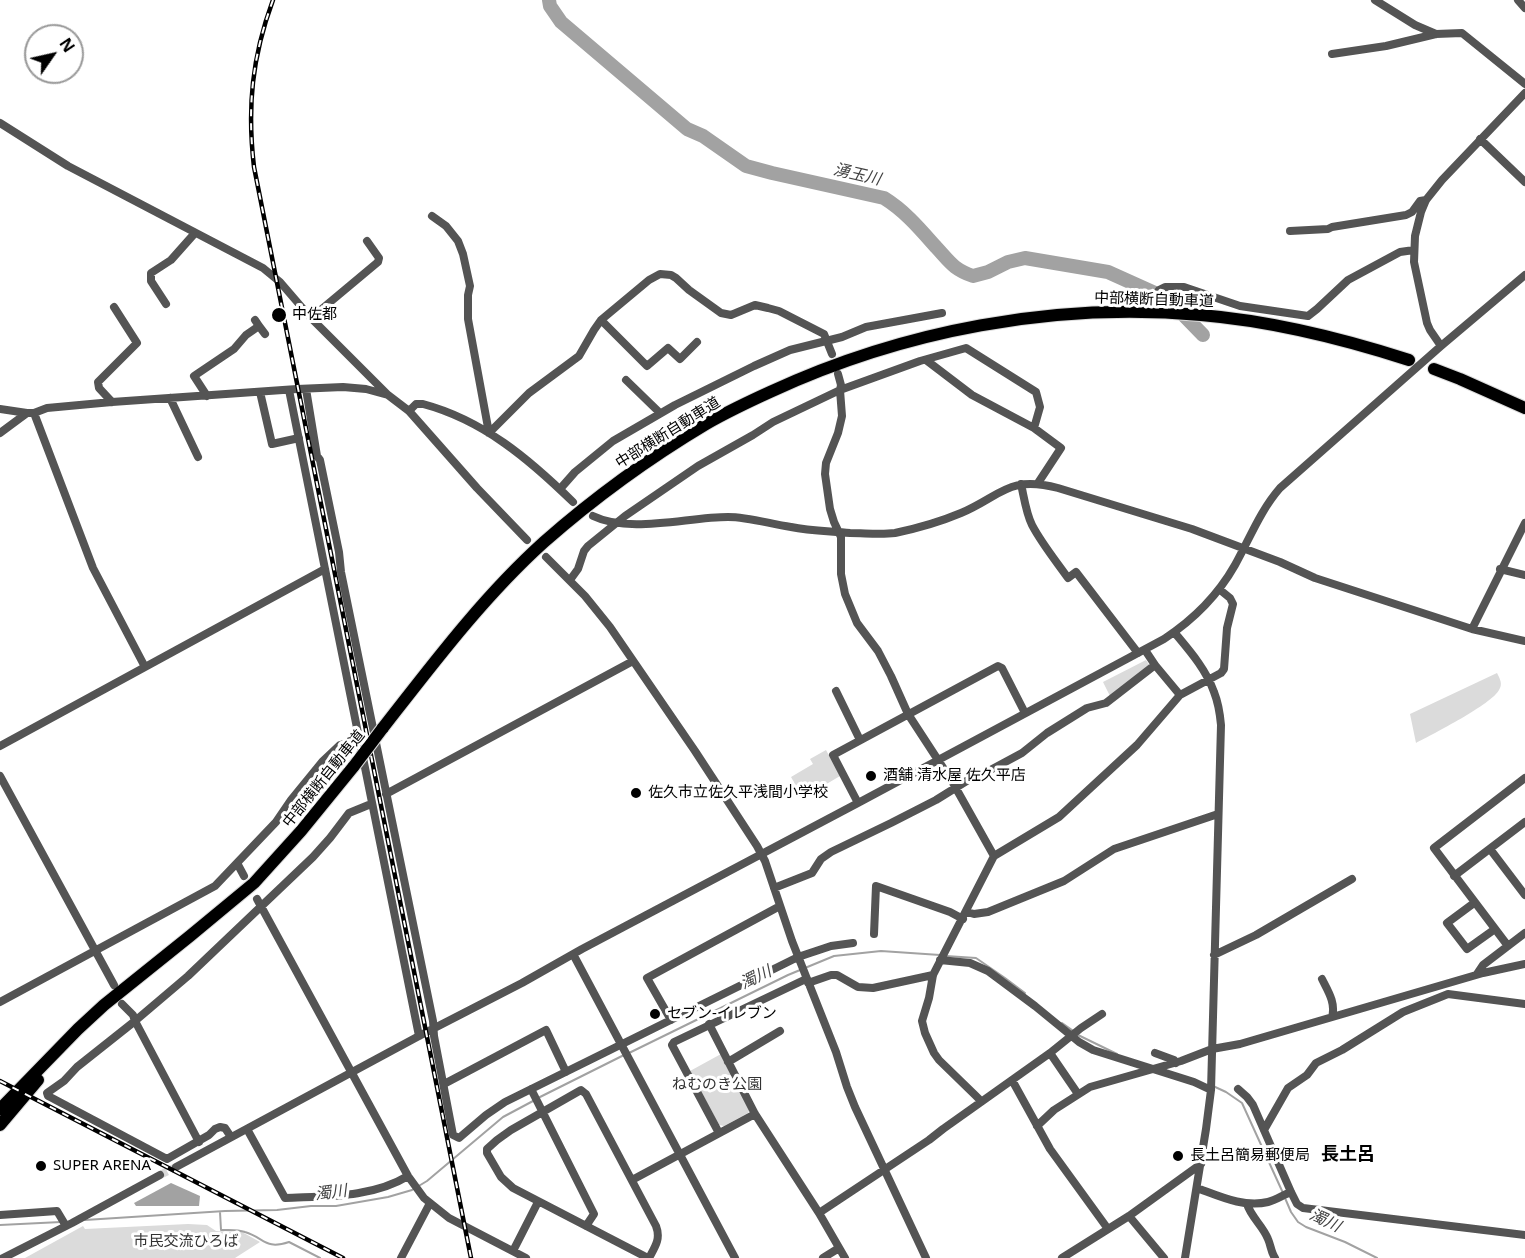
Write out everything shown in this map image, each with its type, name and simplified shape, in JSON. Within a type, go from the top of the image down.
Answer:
[{"type":"highway","name":"中部横断自動車道","points":[[0,1109],[104,1005],[254,883],[290,845],[460,632],[514,571],[598,498],[640,466],[709,422],[756,398],[826,368],[887,347],[998,322],[1041,316],[1161,312],[1202,315],[1252,321],[1326,335],[1408,360]]},
{"type":"highway","points":[[1434,369],[1525,408]]},
{"type":"highway","name":"中部横断自動車道","points":[[0,1125],[52,1065],[135,981]]},
{"type":"street","points":[[1375,0],[1415,25],[1436,34]]},
{"type":"street","points":[[1518,0],[1525,8]]},
{"type":"street","points":[[1332,54],[1386,46],[1436,34],[1462,33],[1525,84]]},
{"type":"street","points":[[1440,346],[1427,323],[1414,262],[1417,224],[1426,200],[1442,180],[1525,93]]},
{"type":"street","points":[[0,123],[68,166],[263,268],[280,282],[311,318],[388,395],[409,411],[527,540]]},
{"type":"street","points":[[1480,139],[1525,182]]},
{"type":"street","points":[[1290,231],[1328,229],[1406,215],[1412,212],[1420,201],[1426,200]]},
{"type":"street","points":[[432,216],[446,226],[458,242],[463,254],[470,286],[468,319],[489,433]]},
{"type":"street","points":[[160,301],[151,281],[151,273],[171,260],[195,232]]},
{"type":"street","points":[[311,318],[378,262],[379,258],[366,241]]},
{"type":"street","points":[[1157,295],[1170,286],[1184,287],[1240,306],[1308,316],[1347,280],[1400,252],[1414,250]]},
{"type":"street","points":[[489,433],[530,393],[579,356],[602,320],[649,280],[660,274],[666,273],[676,278],[721,313],[731,315],[755,305],[779,311],[824,333],[832,354]]},
{"type":"street","points":[[176,1167],[1174,632],[1195,615],[1219,589],[1234,567],[1258,517],[1280,488],[1440,346],[1525,275]]},
{"type":"street","points":[[112,402],[99,388],[98,382],[137,344],[114,307]]},
{"type":"street","points":[[560,489],[575,472],[613,441],[660,413],[726,379],[781,354],[808,345],[936,310]]},
{"type":"street","points":[[602,320],[647,366],[655,354],[668,348],[680,359],[696,347]]},
{"type":"street","points":[[207,396],[194,376],[234,349],[246,335],[260,327]]},
{"type":"street","points":[[570,580],[588,546],[698,466],[773,422],[840,390],[926,360],[966,348],[1003,371],[1036,392],[1040,406],[1034,428]]},
{"type":"street","points":[[926,360],[972,394],[1034,428],[1061,448],[1038,483]]},
{"type":"street","points":[[838,374],[843,416],[826,463],[825,474],[830,509],[842,541],[842,584],[852,613],[861,630],[878,651],[908,714],[955,788],[994,856]]},
{"type":"street","points":[[632,381],[660,413]]},
{"type":"street","points":[[0,433],[30,413],[47,408],[306,389],[366,389],[388,395]]},
{"type":"street","points":[[306,389],[317,456],[320,460],[339,552],[341,572],[433,1021],[453,1135],[459,1138],[495,1108],[798,959],[831,946],[853,943]]},
{"type":"street","points":[[289,390],[419,1036]]},
{"type":"street","points":[[260,392],[272,444],[299,438]]},
{"type":"street","points":[[170,398],[198,457]]},
{"type":"street","points":[[409,411],[420,403],[431,406],[489,433],[512,447],[573,502]]},
{"type":"street","points":[[0,409],[30,413]]},
{"type":"street","points":[[30,413],[93,568],[145,667]]},
{"type":"street","points":[[593,516],[616,524],[727,517],[753,519],[803,529],[884,534],[907,530],[960,513],[1003,490],[1021,484],[1038,483],[1192,529],[1280,561],[1315,578],[1472,629],[1525,641]]},
{"type":"street","points":[[1021,484],[1032,525],[1068,578],[1076,572],[1180,695]]},
{"type":"street","points":[[1472,629],[1500,569],[1521,537],[1525,523]]},
{"type":"street","points":[[546,557],[599,612],[756,843],[765,861],[798,959],[836,1052],[855,1107],[926,1258]]},
{"type":"street","points":[[0,746],[325,569]]},
{"type":"street","points":[[1500,569],[1525,575]]},
{"type":"street","points":[[981,1101],[939,1060],[925,1033],[922,1021],[933,975],[994,856],[1059,818],[1137,745],[1180,695],[1221,673],[1224,669],[1227,628],[1233,604],[1230,598],[1219,589]]},
{"type":"street","points":[[1174,632],[1209,680],[1216,694],[1221,724],[1211,1085],[1201,1164],[1185,1258]]},
{"type":"street","points":[[386,794],[633,661]]},
{"type":"street","points":[[774,888],[812,873],[820,859],[831,852],[936,800],[974,777],[991,771],[1022,753],[1047,733],[1087,708],[1106,703],[1155,665]]},
{"type":"street","points":[[858,803],[833,755],[908,714],[999,666],[1025,713]]},
{"type":"street","points":[[836,691],[860,740]]},
{"type":"street","points":[[0,1002],[215,886],[276,822],[322,762],[339,745],[359,740]]},
{"type":"street","points":[[0,776],[114,985]]},
{"type":"street","points":[[1508,946],[1434,848],[1525,778]]},
{"type":"street","points":[[231,1137],[225,1128],[220,1127],[199,1142],[167,1159],[48,1096],[47,1093],[188,976],[259,903],[271,898],[313,856],[349,813],[371,804]]},
{"type":"street","points":[[874,934],[876,886],[950,912],[965,915],[988,912],[1064,881],[1114,849],[1218,814]]},
{"type":"street","points":[[1454,876],[1525,822]]},
{"type":"street","points":[[1490,849],[1525,895]]},
{"type":"street","points":[[237,863],[244,876]]},
{"type":"street","points":[[1214,955],[1256,935],[1352,879]]},
{"type":"street","points":[[259,903],[419,1192],[453,1220],[526,1258]]},
{"type":"street","points":[[1474,903],[1447,923],[1467,949],[1495,929]]},
{"type":"street","points":[[671,1020],[647,978],[780,906]]},
{"type":"street","points":[[1477,974],[1483,966],[1525,933]]},
{"type":"street","points":[[573,954],[735,1258]]},
{"type":"street","points":[[941,959],[970,963],[988,971],[1075,1032],[1093,1050],[1194,1082],[1211,1085]]},
{"type":"street","points":[[1036,1126],[1054,1110],[1090,1087],[1173,1064],[1212,1049],[1240,1044],[1477,974],[1525,964]]},
{"type":"street","points":[[719,1133],[672,1045],[674,1042],[806,978],[837,975],[858,987],[873,988],[933,975]]},
{"type":"street","points":[[1322,978],[1332,1000],[1334,1012],[1332,1017]]},
{"type":"street","points":[[1445,985],[1448,994]]},
{"type":"street","points":[[1264,1130],[1288,1088],[1304,1078],[1319,1060],[1342,1050],[1403,1012],[1448,994],[1525,1004]]},
{"type":"street","points":[[122,1004],[134,1016],[199,1142]]},
{"type":"street","points":[[819,1213],[929,1140],[1102,1014]]},
{"type":"street","points":[[709,1024],[755,1114],[819,1213],[845,1258]]},
{"type":"street","points":[[444,1084],[546,1030],[567,1072]]},
{"type":"street","points":[[728,1062],[780,1031]]},
{"type":"street","points":[[1050,1053],[1078,1094]]},
{"type":"street","points":[[1155,1053],[1174,1060],[1173,1064]]},
{"type":"street","points":[[1012,1080],[1050,1149],[1108,1229]]},
{"type":"street","points":[[1238,1089],[1247,1096],[1253,1106],[1289,1192],[1302,1208],[1525,1235]]},
{"type":"street","points":[[581,1090],[586,1094],[656,1226],[658,1233],[656,1245],[649,1258],[538,1202],[513,1188],[501,1178],[487,1149],[540,1108],[581,1090]]},
{"type":"street","points":[[532,1091],[594,1214],[586,1226]]},
{"type":"street","points":[[632,1180],[755,1114]]},
{"type":"street","points":[[247,1129],[285,1198],[356,1193],[388,1186],[410,1178]]},
{"type":"street","points":[[1062,1258],[1129,1216],[1201,1164]]},
{"type":"street","points":[[3,1258],[160,1175]]},
{"type":"street","points":[[1197,1188],[1247,1204],[1267,1202],[1289,1192]]},
{"type":"street","points":[[513,1251],[538,1202]]},
{"type":"street","points":[[401,1258],[430,1203]]},
{"type":"street","points":[[1247,1204],[1267,1236],[1270,1251],[1275,1258]]},
{"type":"street","points":[[0,1215],[57,1211],[63,1227]]},
{"type":"street","points":[[1129,1216],[1164,1258]]},
{"type":"street","points":[[823,1258],[839,1248]]},
{"type":"green space","points":[[1146,660],[1150,666],[1110,696],[1103,682]]},
{"type":"green space","points":[[1497,673],[1501,686],[1494,696],[1461,718],[1416,743],[1410,714]]},
{"type":"green space","points":[[826,750],[840,776],[803,798],[791,777],[813,764],[810,759]]},
{"type":"green space","name":"ねむのき公園","points":[[721,1054],[750,1109],[748,1113],[724,1126],[719,1125],[690,1071]]},
{"type":"green space","name":"市民交流ひろば","points":[[207,1225],[216,1231],[242,1232],[260,1242],[235,1258],[25,1258],[83,1226],[85,1229]]},
{"type":"shaded area","points":[[171,1183],[200,1196],[199,1206],[136,1206],[134,1203]]},
{"type":"waterway","name":"湧玉川","points":[[549,0],[550,6],[561,22],[687,129],[703,136],[746,166],[884,198],[912,221],[952,264],[973,276],[1025,258],[1108,272],[1168,299],[1203,335]]},
{"type":"waterway","name":"濁川","points":[[629,1053],[788,975],[834,956],[881,951],[940,955]]},
{"type":"waterway","name":"濁川","points":[[946,956],[976,958],[1025,993]]},
{"type":"waterway","name":"濁川","points":[[1062,1023],[1072,1030]]},
{"type":"waterway","name":"濁川","points":[[1076,1034],[1117,1054]]},
{"type":"waterway","name":"濁川","points":[[538,1098],[624,1055]]},
{"type":"waterway","name":"濁川","points":[[1213,1086],[1242,1103],[1283,1193]]},
{"type":"waterway","name":"濁川","points":[[85,1220],[336,1206],[388,1197],[412,1190],[427,1181],[503,1117],[533,1101]]},
{"type":"waterway","name":"濁川","points":[[1285,1198],[1298,1222],[1377,1258]]},
{"type":"waterway","points":[[220,1212],[221,1230],[242,1231],[275,1245],[289,1242],[320,1258]]},
{"type":"waterway","name":"濁川","points":[[0,1225],[61,1222]]},
{"type":"tunnel","points":[[160,1175],[176,1167]]},
{"type":"railway","points":[[273,0],[260,42],[253,82],[251,124],[254,167],[471,1258]]},
{"type":"railway","points":[[0,1081],[343,1258]]},
{"type":"place","name":"中佐都","points":[[279,315]]},
{"type":"place","name":"酒舗 清水屋 佐久平店","points":[[871,776]]},
{"type":"place","name":"佐久市立佐久平浅間小学校","points":[[636,793]]},
{"type":"place","name":"セブン-イレブン","points":[[655,1014]]},
{"type":"place","name":"長土呂簡易郵便局","points":[[1178,1156]]},
{"type":"place","name":"SUPER ARENA","points":[[41,1166]]},
{"type":"district","name":"長土呂","points":[[1348,1155]]}]
